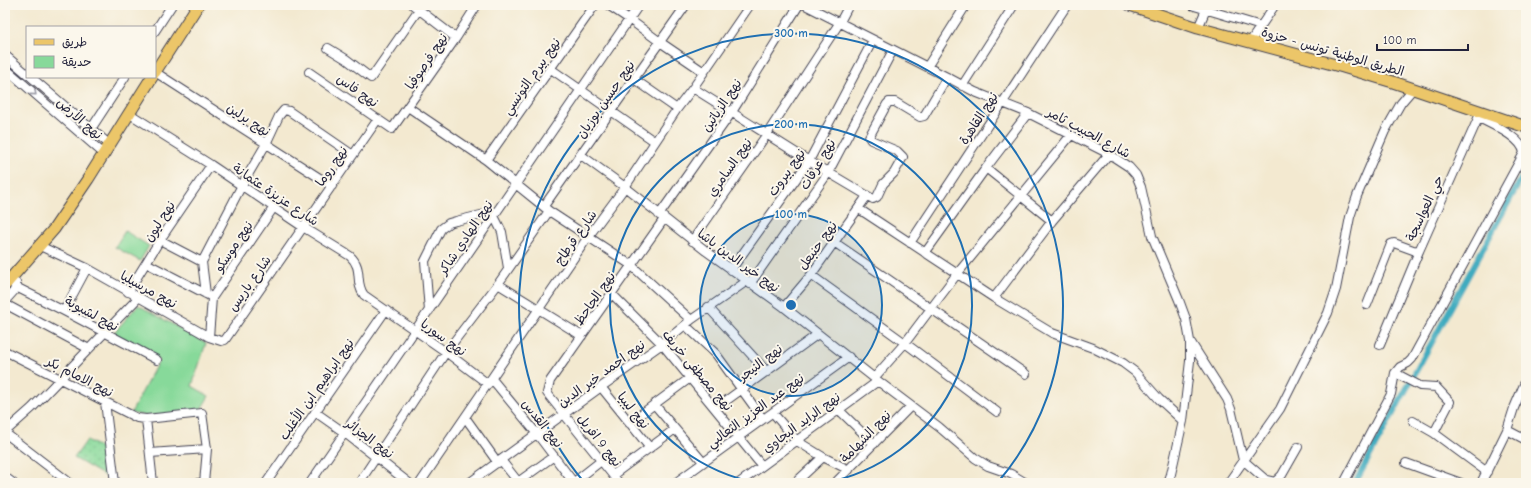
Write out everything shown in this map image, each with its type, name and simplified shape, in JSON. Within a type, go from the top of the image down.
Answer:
[{"type":"main road","points":[[156,70],[198,5]]},
{"type":"main road","name":"الطريق الوطنية تونس - حزوة","points":[[1130,5],[1198,28],[1343,67],[1413,89],[1480,115],[1526,127]]},
{"type":"main road","points":[[11,283],[54,229],[107,150],[151,78]]},
{"type":"street","points":[[156,29],[172,5]]},
{"type":"street","name":"نهج فرصوفيا","points":[[392,129],[456,38],[477,5]]},
{"type":"street","name":"نهج بيرم التونسي","points":[[486,160],[595,5]]},
{"type":"street","points":[[608,5],[629,18],[660,42],[704,72]]},
{"type":"street","name":"نهج الهادي شاكر","points":[[310,483],[638,5]]},
{"type":"street","name":"نهج حسين بوزيان","points":[[359,483],[446,352],[498,284],[611,110],[686,5]]},
{"type":"street","name":"شارع قرطاج","points":[[420,483],[588,237],[625,187],[676,109],[693,88],[750,5]]},
{"type":"street","name":"نهج الزياتين","points":[[661,217],[732,112],[799,5]]},
{"type":"street","name":"شارع الحبيب ثامر","points":[[805,5],[962,86],[1028,113],[1109,154],[1129,167],[1136,175],[1141,187],[1152,236],[1186,319],[1190,341],[1190,361],[1183,421],[1168,483]]},
{"type":"street","name":"نهج السامري","points":[[692,240],[767,134],[840,22],[849,5]]},
{"type":"street","points":[[927,67],[966,5]]},
{"type":"street","points":[[962,86],[1014,5]]},
{"type":"street","name":"نهج القاهرة","points":[[910,243],[1067,5]]},
{"type":"street","points":[[1191,5],[1208,8],[1261,26]]},
{"type":"street","points":[[1250,42],[1275,5]]},
{"type":"street","points":[[328,48],[371,78],[416,7],[456,38]]},
{"type":"street","points":[[1198,28],[1208,8]]},
{"type":"street","name":"نهج بيروت","points":[[731,270],[809,161],[873,40]]},
{"type":"street","name":"نهج عرفات","points":[[749,282],[828,173],[893,50]]},
{"type":"street","points":[[5,55],[26,73]]},
{"type":"street","name":"نهج الأرض","points":[[5,68],[107,150]]},
{"type":"street","points":[[550,69],[611,110],[654,142]]},
{"type":"street","name":"نهج فاس","points":[[309,72],[392,129]]},
{"type":"street","name":"نهج برلين","points":[[156,73],[332,186]]},
{"type":"street","name":"نهج حنبعل","points":[[784,307],[811,275],[834,242],[869,197],[875,198],[877,196],[883,184],[894,173],[903,157],[897,151],[871,140],[869,137],[887,104],[889,102],[895,102],[920,117],[924,116],[947,77]]},
{"type":"street","name":"نهج الأرض","points":[[32,78],[91,129],[107,150]]},
{"type":"street","points":[[91,129],[124,78]]},
{"type":"street","points":[[634,79],[676,109]]},
{"type":"street","points":[[693,88],[869,197]]},
{"type":"street","points":[[1228,483],[1280,409],[1328,313],[1337,282],[1350,217],[1357,196],[1385,131],[1401,103],[1413,89]]},
{"type":"street","points":[[408,107],[486,160],[547,209],[632,265],[716,354],[763,419]]},
{"type":"street","points":[[209,337],[209,296],[202,262],[242,185],[266,144],[279,116],[284,110],[289,111],[353,155]]},
{"type":"street","points":[[925,253],[986,168],[1028,113]]},
{"type":"street","name":"شارع عزيزة عثمانة","points":[[130,114],[242,185],[303,227],[343,251],[355,261],[358,267],[360,288],[364,295],[386,310]]},
{"type":"street","points":[[1344,483],[1391,394],[1396,374],[1400,367],[1412,359],[1524,153],[1523,146],[1516,139],[1480,115]]},
{"type":"street","name":"حي العواسجة","points":[[1367,305],[1391,244],[1394,243],[1419,251],[1480,115]]},
{"type":"street","name":"نهج روما","points":[[303,227],[378,119]]},
{"type":"street","name":"نهج الرايد البجاوي","points":[[738,483],[840,410],[876,380],[957,274],[1072,135]]},
{"type":"street","points":[[994,298],[1052,221],[1109,154]]},
{"type":"street","name":"نهج خير الدين باشا","points":[[581,155],[625,187],[661,217],[731,270],[784,307],[849,357],[876,380],[939,427],[981,462],[1011,474],[1026,483]]},
{"type":"street","name":"نهح ليون","points":[[128,292],[160,240],[211,165]]},
{"type":"street","points":[[986,168],[1052,221]]},
{"type":"street","name":"نهج موسكو","points":[[209,296],[274,207]]},
{"type":"street","points":[[859,209],[994,298],[1052,333],[1093,348],[1123,363],[1135,372],[1159,399],[1183,421]]},
{"type":"street","points":[[429,311],[425,261],[441,229],[456,221],[496,214],[502,232],[508,268]]},
{"type":"street","name":"نهج الجاحظ","points":[[547,393],[550,381],[632,265],[661,217]]},
{"type":"street","name":"شارع باريس","points":[[209,337],[221,341],[225,340],[303,227]]},
{"type":"street","points":[[160,240],[202,262]]},
{"type":"street","points":[[834,242],[1026,374]]},
{"type":"street","name":"نهج مرسيليا","points":[[40,246],[87,268],[209,337]]},
{"type":"street","points":[[1380,345],[1419,251]]},
{"type":"street","points":[[146,263],[209,296]]},
{"type":"street","points":[[64,311],[87,268]]},
{"type":"street","points":[[811,275],[997,412]]},
{"type":"street","name":"نهج احمد خير الدين","points":[[472,482],[662,344],[708,308],[749,282]]},
{"type":"street","points":[[5,301],[11,283]]},
{"type":"street","name":"نهج لشبوبة","points":[[11,283],[157,360]]},
{"type":"street","points":[[498,284],[582,336]]},
{"type":"street","name":"نهج مصطفى خريف","points":[[612,294],[662,344],[762,466]]},
{"type":"street","points":[[70,483],[5,433],[32,408],[139,297]]},
{"type":"street","points":[[5,304],[89,349]]},
{"type":"street","points":[[708,308],[767,372]]},
{"type":"street","name":"نهج سوريا","points":[[386,310],[490,381]]},
{"type":"street","name":"نهج ابراهيم ابن الأغلب","points":[[266,483],[386,310]]},
{"type":"street","name":"نهج النيجر","points":[[716,408],[818,334]]},
{"type":"street","points":[[1190,341],[1227,399],[1231,409],[1243,460],[1266,480],[1275,482],[1282,475],[1298,447]]},
{"type":"street","name":"نهج الامام بكر","points":[[5,351],[128,414],[146,419]]},
{"type":"street","name":"نهج عبد العزيز الثعالبي","points":[[675,483],[849,357]]},
{"type":"street","points":[[1396,374],[1420,386],[1436,387],[1450,402],[1434,433]]},
{"type":"street","points":[[629,423],[690,378]]},
{"type":"street","points":[[1481,483],[1507,430],[1514,408],[1526,380]]},
{"type":"street","name":"نهج القدس","points":[[490,381],[537,434],[574,483]]},
{"type":"street","name":"نهج ليبيا","points":[[601,387],[650,448]]},
{"type":"street","name":"نهج 9 افريل","points":[[547,393],[618,483]]},
{"type":"street","points":[[105,402],[115,483]]},
{"type":"street","points":[[654,404],[703,462]]},
{"type":"street","name":"نهج الشهامة","points":[[835,483],[911,406]]},
{"type":"street","points":[[840,410],[874,444]]},
{"type":"street","name":"نهج الجزائر","points":[[315,412],[345,433],[409,483]]},
{"type":"street","points":[[773,412],[796,441],[849,470]]},
{"type":"street","points":[[153,483],[146,419],[202,413],[207,449],[204,482],[198,483]]},
{"type":"street","points":[[465,417],[500,462],[519,483],[554,456]]},
{"type":"street","points":[[1413,421],[1434,433],[1486,472]]},
{"type":"street","points":[[613,475],[675,429]]},
{"type":"street","points":[[1507,430],[1526,440]]},
{"type":"street","points":[[150,453],[207,449]]},
{"type":"street","points":[[795,483],[823,457]]},
{"type":"street","points":[[574,483],[601,461]]},
{"type":"street","points":[[1406,463],[1461,483]]},
{"type":"street","points":[[5,477],[13,483]]},
{"type":"green space","points":[[125,231],[149,246],[140,261],[115,247]]},
{"type":"green space","points":[[138,305],[206,343],[192,386],[209,396],[200,411],[146,416],[131,413],[159,360],[113,334]]},
{"type":"green space","points":[[87,440],[107,451],[105,476],[74,458]]},
{"type":"waterway","points":[[1355,483],[1526,170]]}]
